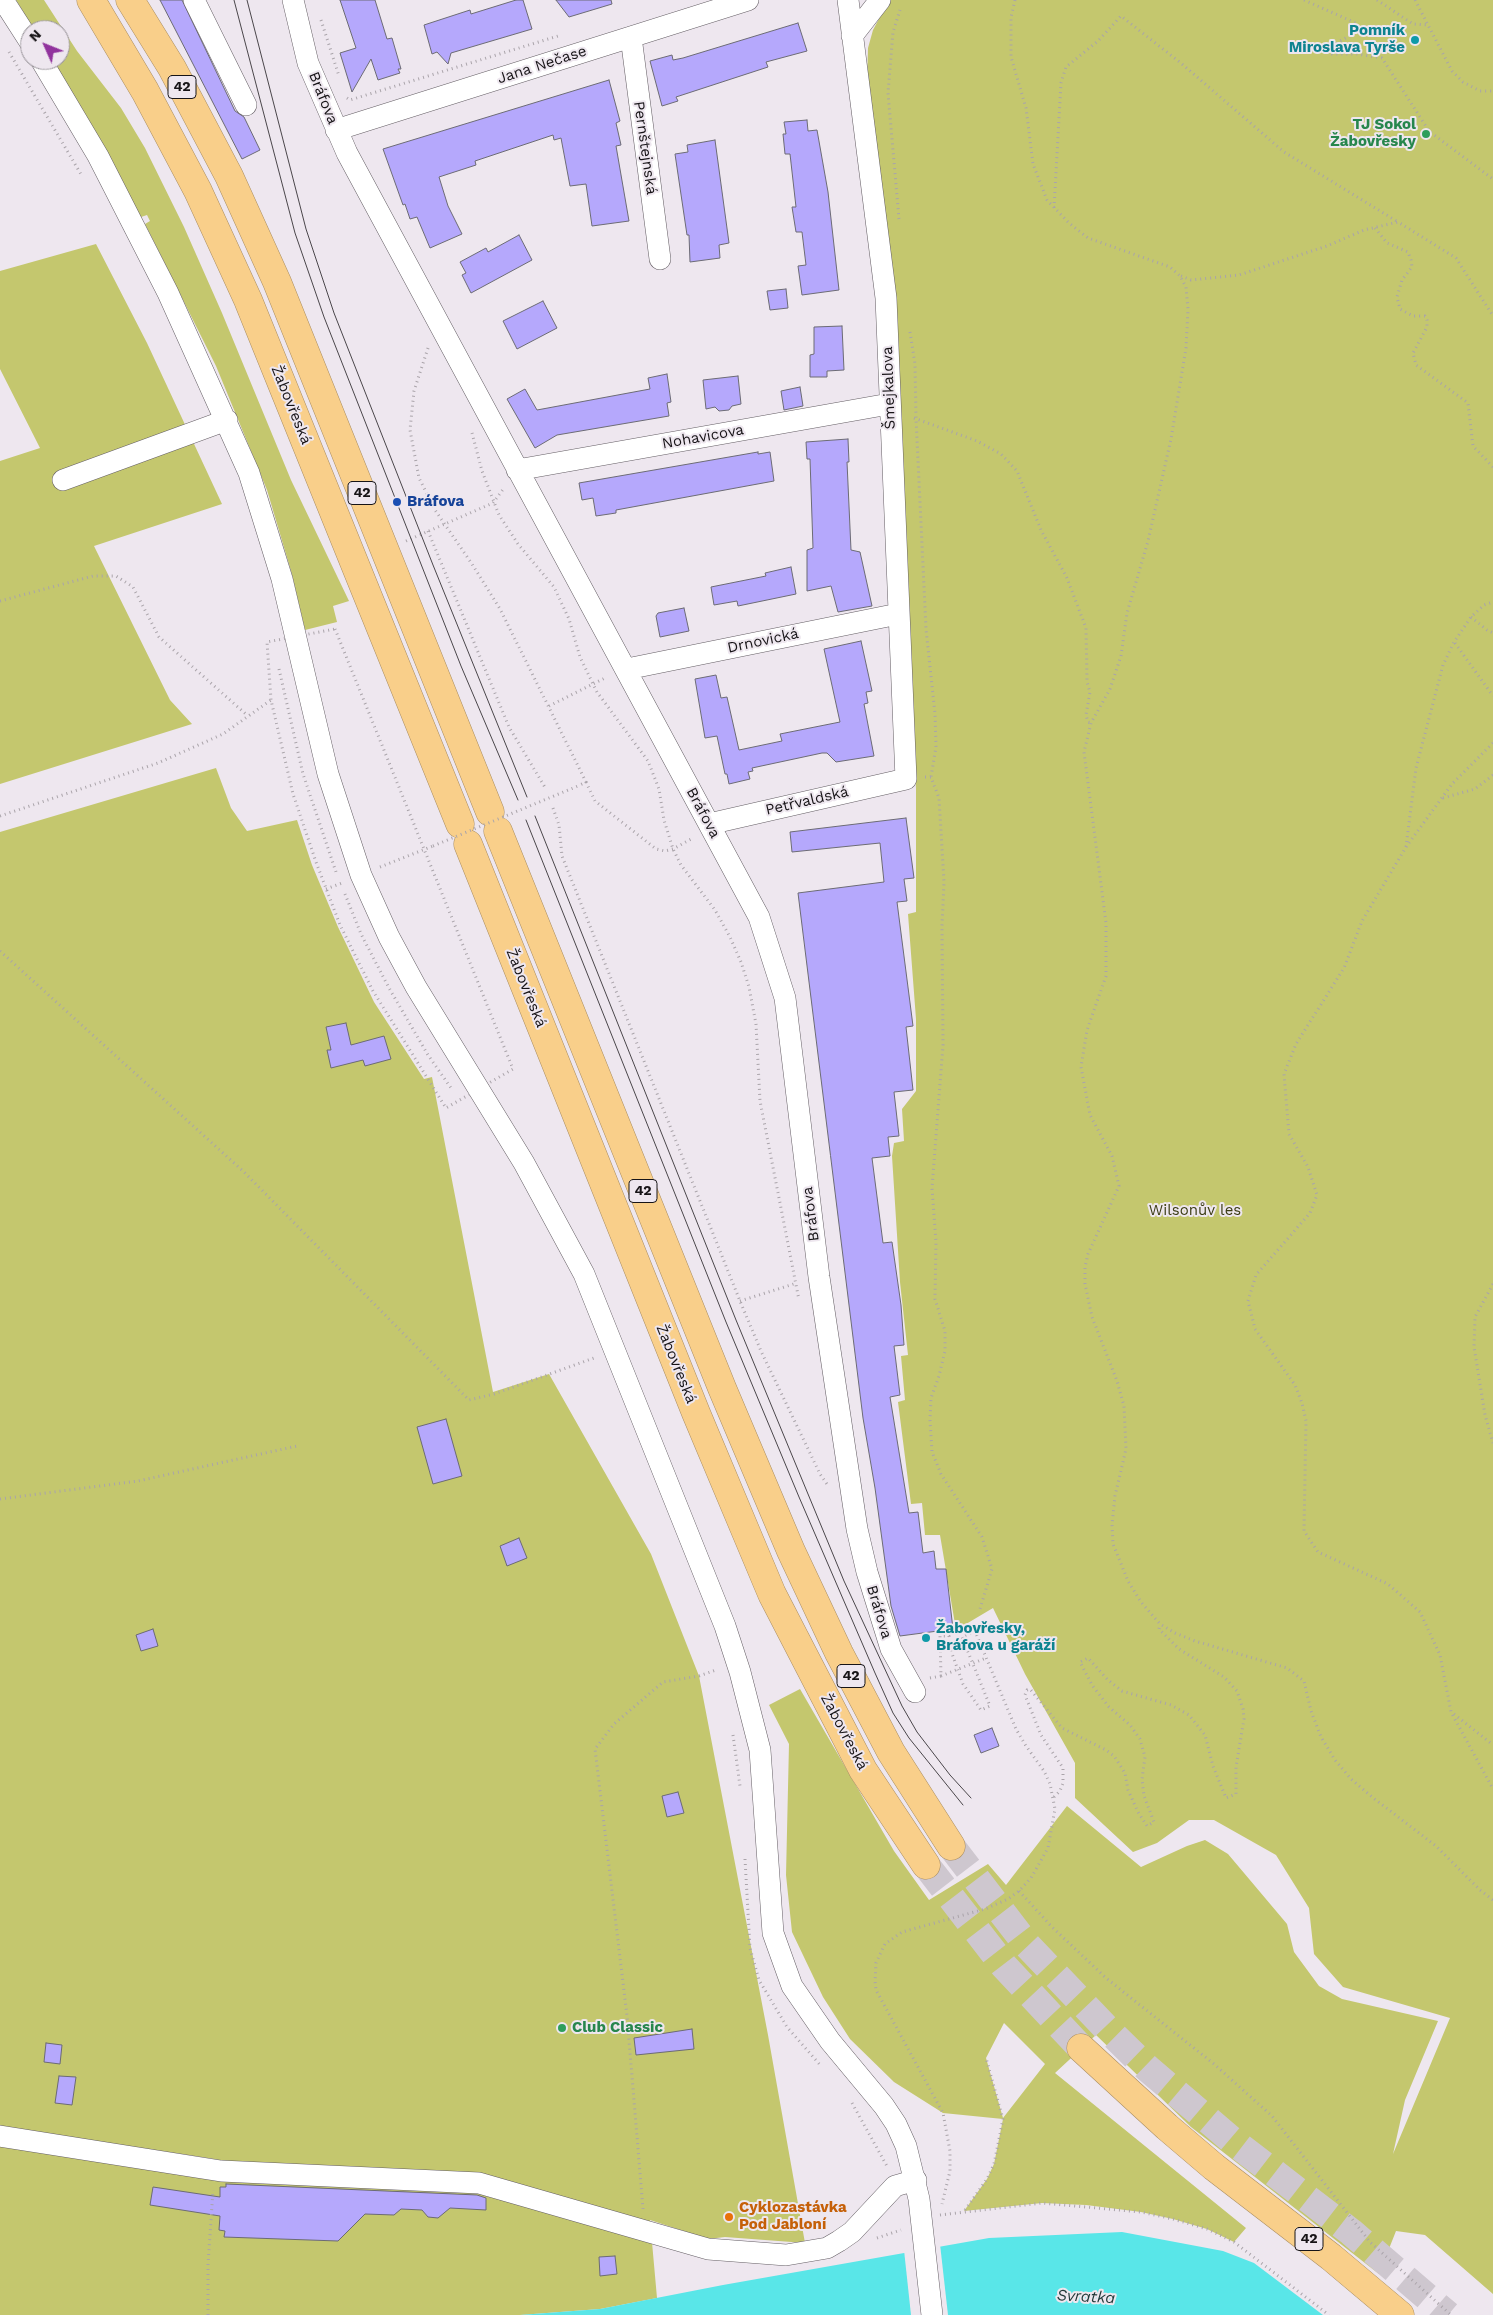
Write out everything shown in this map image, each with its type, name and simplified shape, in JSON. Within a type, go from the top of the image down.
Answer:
[{"type":"highway","name":"Žabovřeská","points":[[91,0],[145,91],[180,158],[248,300],[692,1404],[772,1594],[863,1770],[926,1864]]},
{"type":"highway","name":"42","points":[[130,0],[172,68],[229,176],[277,282],[722,1388],[791,1551],[839,1653],[891,1752],[951,1846]]},
{"type":"highway","name":"42","points":[[1081,2048],[1160,2121],[1214,2167],[1331,2257],[1400,2315]]},
{"type":"street","points":[[194,0],[246,104]]},
{"type":"street","name":"Bráfova","points":[[293,0],[308,63],[336,130],[517,470],[627,669],[759,917],[785,998],[818,1276],[857,1529],[867,1572],[891,1649],[915,1692]]},
{"type":"street","name":"Jana Nečase","points":[[336,130],[748,0]]},
{"type":"street","name":"Šmejkalova","points":[[848,0],[886,298],[906,779]]},
{"type":"street","points":[[852,36],[880,0]]},
{"type":"street","points":[[6,22],[20,34]]},
{"type":"street","name":"Pernštejnská","points":[[631,37],[660,259]]},
{"type":"street","points":[[47,70],[98,156],[168,293],[227,420],[249,473],[282,579],[304,638],[328,774],[361,875],[389,937],[416,987],[524,1163],[584,1274],[722,1616],[740,1672],[760,1750],[773,1933],[792,1986],[830,2041],[866,2082],[896,2124],[906,2146],[916,2180],[932,2315]]},
{"type":"street","name":"Nohavicova","points":[[517,470],[890,404]]},
{"type":"street","points":[[63,480],[227,420]]},
{"type":"street","name":"Drnovická","points":[[627,669],[898,614]]},
{"type":"street","name":"Petřvaldská","points":[[709,824],[906,779]]},
{"type":"street","points":[[0,2136],[212,2169],[479,2183],[708,2248],[786,2255],[827,2248],[852,2232],[895,2186],[916,2180]]},
{"type":"path","points":[[1014,0],[1010,17],[1011,57],[1026,108],[1033,164],[1047,200],[1088,238],[1149,259],[1191,280],[1239,275],[1328,246],[1364,230],[1398,222]]},
{"type":"path","points":[[1304,0],[1358,24],[1357,32],[1329,47],[1326,51],[1332,54],[1356,54],[1382,58],[1429,131],[1493,179]]},
{"type":"path","points":[[1377,0],[1413,24],[1428,25]]},
{"type":"path","points":[[1415,0],[1452,71],[1463,82],[1480,91],[1493,91]]},
{"type":"path","points":[[1054,208],[1061,83],[1066,67],[1098,40],[1121,16],[1182,64],[1284,152],[1456,258],[1493,316]]},
{"type":"path","points":[[321,19],[341,85]]},
{"type":"path","points":[[6,22],[84,179]]},
{"type":"path","points":[[344,94],[350,100],[560,35]]},
{"type":"path","points":[[1375,228],[1387,243],[1408,252],[1411,260],[1412,267],[1402,280],[1397,297],[1400,309],[1413,316],[1425,316],[1427,320],[1427,327],[1413,353],[1416,365],[1468,403],[1474,446],[1493,467]]},
{"type":"path","points":[[1180,276],[1186,287],[1188,309],[1186,348],[1170,439],[1148,542],[1127,612],[1121,656],[1110,690],[1091,723],[1084,752],[1106,923],[1106,976],[1087,1030],[1081,1067],[1090,1114],[1112,1156],[1118,1186],[1088,1254],[1085,1267],[1085,1284],[1092,1317],[1118,1380],[1124,1406],[1126,1449],[1115,1496],[1112,1525],[1113,1544],[1128,1581],[1141,1602],[1160,1624],[1175,1633],[1195,1641],[1287,1668],[1296,1673],[1304,1681],[1311,1711],[1321,1737],[1335,1760],[1351,1779],[1436,1846],[1480,1890],[1493,1900]]},
{"type":"path","points":[[428,347],[414,391],[410,430],[419,478],[435,510],[446,524],[500,609],[595,801],[656,849],[665,851],[673,849]]},
{"type":"path","points":[[890,404],[933,426],[977,441],[1001,454],[1017,471],[1041,530],[1067,578],[1086,628],[1087,682],[1090,692],[1086,715],[1088,722],[1091,723]]},
{"type":"path","points":[[472,431],[482,471],[493,503],[518,544],[554,587],[569,619],[580,657],[592,683],[606,707],[634,740],[648,761],[658,790],[664,820],[673,849],[682,865],[715,910],[730,937],[749,987],[756,1024],[760,1101],[800,1302]]},
{"type":"path","points":[[402,543],[493,503],[517,470]]},
{"type":"path","points":[[428,531],[509,727],[546,789]]},
{"type":"path","points":[[0,601],[93,576],[116,576],[133,587],[160,637],[248,716]]},
{"type":"path","points":[[1406,847],[1416,768],[1426,736],[1443,665],[1454,642],[1471,617],[1484,605],[1493,602]]},
{"type":"path","points":[[1471,617],[1493,633]]},
{"type":"path","points":[[304,638],[335,629],[512,1069],[491,1082],[486,1074]]},
{"type":"path","points":[[271,631],[274,641],[267,642],[271,700],[293,794],[340,925],[373,991],[446,1108],[460,1100]]},
{"type":"path","points":[[1454,642],[1493,696]]},
{"type":"path","points":[[549,706],[592,683]]},
{"type":"path","points":[[0,816],[158,763],[223,734],[271,700]]},
{"type":"path","points":[[1493,743],[1464,770],[1406,847],[1362,921],[1344,968],[1296,1044],[1284,1074],[1289,1134],[1308,1167],[1317,1195],[1310,1213],[1256,1275],[1248,1301],[1256,1329],[1295,1386],[1302,1402],[1306,1421],[1304,1531],[1318,1552],[1388,1584],[1420,1612],[1440,1655],[1452,1712],[1493,1789]]},
{"type":"path","points":[[1442,798],[1475,789],[1493,775]]},
{"type":"path","points":[[906,779],[931,777],[939,798],[944,882],[942,926],[943,1045],[932,1188],[936,1242],[934,1299],[945,1331],[945,1351],[931,1398],[932,1452],[942,1474],[982,1537],[992,1569],[980,1609]]},
{"type":"path","points":[[385,865],[586,782]]},
{"type":"path","points":[[553,808],[559,825],[562,856],[740,1301],[761,1351],[816,1466],[830,1490]]},
{"type":"path","points":[[326,889],[340,883]]},
{"type":"path","points":[[0,951],[244,1172],[469,1400],[494,1394],[594,1358]]},
{"type":"path","points":[[740,1301],[818,1276]]},
{"type":"path","points":[[1493,1284],[1475,1317],[1474,1347],[1485,1415],[1493,1443]]},
{"type":"path","points":[[0,1499],[138,1481],[297,1446]]},
{"type":"path","points":[[1054,1798],[1063,1784],[1063,1768],[1041,1735],[1025,1695],[1027,1690],[1030,1689],[1062,1728],[1114,1756],[1125,1774],[1128,1790],[1138,1812],[1147,1826],[1154,1822],[1144,1796],[1142,1779],[1145,1757],[1140,1739],[1130,1725],[1109,1706],[1092,1685],[1080,1662],[1088,1658],[1108,1680],[1122,1691],[1171,1705],[1189,1715],[1205,1735],[1215,1773],[1226,1798],[1236,1794],[1236,1767],[1244,1719],[1237,1691],[1224,1677],[1179,1649],[1160,1629],[1160,1624]]},
{"type":"path","points":[[941,1676],[986,1658]]},
{"type":"path","points":[[644,2229],[629,2035],[595,1749],[614,1724],[663,1682],[699,1676],[716,1670]]},
{"type":"path","points":[[1452,1712],[1493,1746]]},
{"type":"path","points":[[1018,1891],[1052,1927],[1106,1978],[1214,2064],[1272,2116],[1370,2242],[1451,2315]]},
{"type":"path","points":[[964,2211],[988,2179],[994,2164],[1003,2119],[986,2058]]},
{"type":"path","points":[[208,2315],[212,2169]]},
{"type":"path","points":[[922,2230],[939,2215],[1042,2203],[1132,2211],[1173,2219],[1207,2229],[1234,2242],[1329,2315]]},
{"type":"green space","points":[[16,0],[44,0],[57,20],[28,20]]},
{"type":"green space","name":"Wilsonův les","points":[[889,0],[1493,0],[1493,2294],[1425,2235],[1396,2231],[1379,2274],[1191,2127],[1096,2035],[1055,2073],[1246,2228],[1234,2242],[1207,2229],[1173,2219],[1141,2212],[1086,2205],[1042,2203],[964,2211],[987,2179],[994,2164],[1003,2119],[943,2113],[894,2082],[850,2039],[823,1997],[792,1932],[786,1875],[789,1744],[769,1705],[800,1689],[894,1851],[929,1900],[988,1864],[1006,1885],[1067,1806],[1141,1867],[1205,1840],[1228,1854],[1287,1924],[1294,1952],[1319,1986],[1342,1999],[1438,2021],[1405,2100],[1393,2154],[1450,2018],[1343,1987],[1314,1954],[1309,1908],[1276,1855],[1214,1820],[1189,1820],[1157,1843],[1133,1852],[1075,1798],[1075,1763],[1025,1674],[993,1608],[956,1630],[940,1535],[925,1535],[922,1503],[911,1504],[898,1402],[905,1400],[901,1356],[908,1355],[900,1282],[892,1156],[894,1143],[904,1141],[902,1109],[916,1091],[916,1019],[908,914],[916,912],[916,789],[895,297],[867,82],[868,48],[873,30]],"holes":[[[1004,2023],[1045,2064],[1003,2118],[986,2058]]]},
{"type":"green space","points":[[70,40],[121,108],[145,148],[184,227],[291,480],[349,601],[333,606],[337,622],[305,630],[291,571],[267,490],[216,366],[145,224],[150,221],[147,215],[141,217],[59,70],[70,70]]},
{"type":"green space","points":[[96,244],[147,343],[222,504],[94,546],[170,700],[192,724],[0,784],[0,461],[40,448],[0,369],[0,271]]},
{"type":"green space","points":[[216,768],[231,808],[247,831],[297,820],[312,865],[338,927],[374,1002],[424,1079],[432,1077],[493,1392],[549,1374],[651,1554],[699,1676],[768,2035],[805,2243],[725,2237],[708,2239],[650,2220],[657,2298],[600,2309],[520,2315],[0,2315],[0,2142],[221,2160],[0,2127],[0,832]]},
{"type":"water","name":"Svratka","points":[[1122,2232],[1223,2251],[1254,2263],[1323,2315],[520,2315],[600,2309],[723,2285],[989,2238]]},
{"type":"pier","points":[[940,2244],[948,2315],[911,2315],[904,2250]]},
{"type":"building","points":[[160,0],[182,0],[235,111],[244,117],[260,150],[242,159]]},
{"type":"building","points":[[340,0],[375,0],[387,39],[392,38],[401,69],[398,69],[400,73],[378,80],[371,59],[352,92],[340,53],[356,48]]},
{"type":"building","points":[[516,0],[523,0],[532,29],[451,53],[448,64],[437,52],[432,54],[424,25],[470,10],[471,14]]},
{"type":"building","points":[[556,0],[611,0],[612,4],[569,17]]},
{"type":"building","points":[[798,23],[807,51],[766,62],[768,67],[676,97],[678,101],[662,106],[650,61],[672,55],[673,60],[683,58]]},
{"type":"building","points":[[609,80],[620,121],[616,123],[621,145],[616,146],[629,221],[592,226],[586,184],[570,186],[561,138],[554,140],[553,135],[475,161],[476,165],[439,177],[448,206],[462,234],[430,248],[417,217],[410,219],[405,204],[403,205],[383,149]]},
{"type":"building","points":[[807,120],[808,131],[817,130],[828,192],[839,290],[802,295],[798,266],[806,265],[802,232],[796,232],[792,207],[796,207],[790,154],[785,154],[783,134],[786,134],[784,122]]},
{"type":"building","points":[[715,140],[729,243],[719,245],[720,258],[690,262],[689,235],[687,235],[675,154],[688,152],[687,145]]},
{"type":"building","points":[[519,235],[532,260],[471,293],[462,275],[466,273],[460,262],[486,248],[488,252]]},
{"type":"building","points":[[786,289],[788,308],[770,310],[767,291]]},
{"type":"building","points":[[543,301],[557,328],[517,349],[503,321]]},
{"type":"building","points":[[842,326],[844,370],[827,371],[827,377],[810,377],[810,355],[814,354],[814,327]]},
{"type":"building","points":[[667,374],[671,402],[667,403],[669,416],[557,435],[535,448],[507,399],[525,389],[537,410],[650,389],[648,378]]},
{"type":"building","points":[[738,376],[741,404],[732,406],[729,410],[719,411],[715,407],[706,409],[703,380]]},
{"type":"building","points":[[800,387],[803,406],[784,410],[781,391]]},
{"type":"building","points":[[848,439],[849,462],[847,462],[851,550],[860,552],[872,606],[838,612],[831,586],[807,591],[807,550],[813,548],[810,459],[807,459],[806,442]]},
{"type":"building","points":[[758,452],[758,454],[770,452],[774,481],[616,510],[616,513],[596,516],[593,498],[582,500],[579,483]]},
{"type":"building","points":[[791,567],[796,594],[738,606],[737,601],[714,605],[711,587],[766,576],[765,573]]},
{"type":"building","points":[[684,608],[689,631],[660,637],[656,616],[658,613]]},
{"type":"building","points":[[861,641],[872,691],[866,692],[868,703],[864,704],[874,756],[836,762],[827,753],[822,753],[752,768],[753,771],[748,772],[750,779],[729,784],[717,736],[705,738],[695,679],[716,675],[721,698],[727,697],[739,750],[782,741],[780,734],[840,722],[824,649]]},
{"type":"building","points":[[906,818],[914,878],[904,879],[907,901],[897,902],[913,1026],[906,1027],[913,1090],[894,1092],[899,1136],[888,1137],[890,1156],[872,1158],[883,1243],[892,1242],[901,1305],[904,1345],[894,1346],[900,1395],[890,1397],[909,1513],[918,1512],[923,1553],[934,1551],[936,1569],[946,1569],[953,1629],[900,1636],[891,1606],[875,1488],[863,1418],[798,893],[884,882],[880,843],[792,852],[790,832]]},
{"type":"building","points":[[346,1023],[351,1045],[384,1036],[391,1059],[365,1066],[363,1060],[331,1068],[327,1050],[331,1050],[326,1027]]},
{"type":"building","points":[[446,1419],[462,1476],[433,1484],[417,1427]]},
{"type":"building","points":[[519,1538],[527,1558],[507,1566],[500,1546]]},
{"type":"building","points":[[153,1629],[158,1646],[141,1651],[136,1635]]},
{"type":"building","points":[[992,1728],[999,1746],[981,1753],[974,1735]]},
{"type":"building","points":[[678,1792],[684,1813],[667,1817],[662,1796]]},
{"type":"building","points":[[692,2029],[694,2049],[636,2055],[634,2038]]},
{"type":"building","points":[[46,2043],[62,2045],[60,2064],[44,2062]]},
{"type":"building","points":[[59,2076],[76,2077],[72,2105],[55,2103]]},
{"type":"building","points":[[226,2184],[477,2195],[486,2198],[486,2210],[450,2208],[438,2218],[428,2217],[422,2210],[401,2209],[394,2215],[365,2214],[338,2241],[224,2237],[225,2231],[219,2230],[220,2216],[150,2205],[153,2187],[220,2197],[220,2187],[226,2187]]},
{"type":"building","points":[[615,2256],[617,2274],[600,2276],[599,2257]]},
{"type":"tunnel","points":[[951,1846],[1027,1945],[1147,2068],[1234,2142],[1351,2232],[1448,2315]]},
{"type":"tunnel","points":[[926,1865],[1004,1966],[1081,2048]]},
{"type":"tram line","points":[[234,0],[295,233],[324,317],[461,666],[518,800]]},
{"type":"tram line","points":[[247,0],[306,229],[334,313],[527,797]]},
{"type":"tram line","points":[[535,816],[736,1320],[844,1581],[902,1706],[917,1732],[950,1775],[971,1798]]},
{"type":"tram line","points":[[526,820],[726,1322],[875,1673],[893,1713],[909,1738],[963,1805]]},
{"type":"place","name":"Pomník Miroslava Tyrše","points":[[1415,40]]},
{"type":"place","name":"TJ Sokol Žabovřesky","points":[[1426,134]]},
{"type":"place","name":"Bráfova","points":[[397,502]]},
{"type":"place","name":"Žabovřesky, Bráfova u garáží","points":[[926,1638]]},
{"type":"place","name":"Club Classic","points":[[562,2028]]},
{"type":"place","name":"Cyklozastávka Pod Jabloní","points":[[729,2217]]}]
